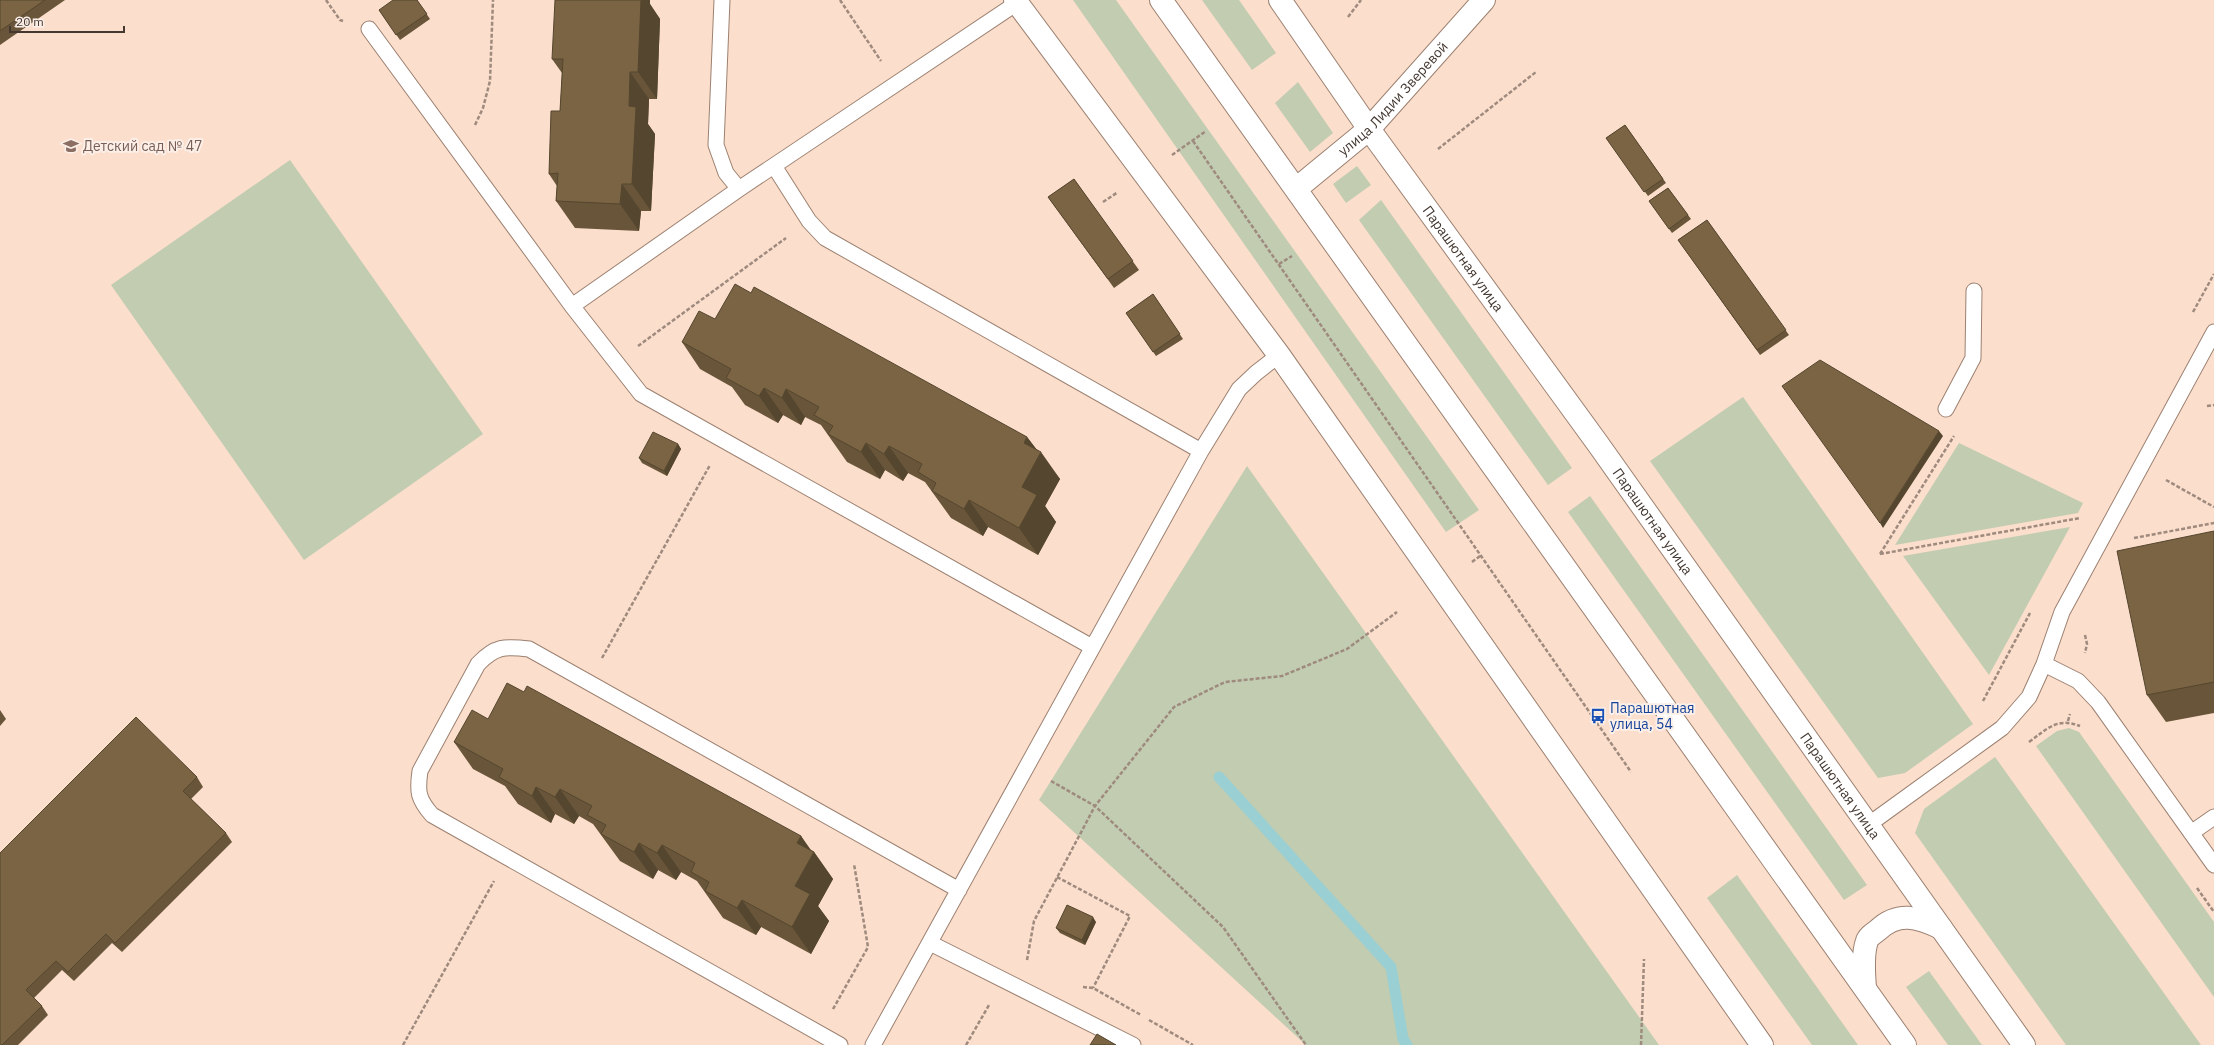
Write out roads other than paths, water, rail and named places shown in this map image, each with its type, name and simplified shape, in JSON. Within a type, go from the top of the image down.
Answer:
[{"type":"main road","points":[[1162,0],[1905,1045]]},
{"type":"main road","name":"Парашютная улица","points":[[1280,0],[1369,129],[1598,444],[2024,1045]]},
{"type":"main road","name":"улица Лидии Зверевой","points":[[1296,189],[1369,129],[1484,0]]},
{"type":"main road","points":[[1016,1],[1280,355],[1762,1045]]},
{"type":"main road","points":[[1864,988],[1864,960],[1867,940],[1882,926],[1899,918],[1920,918],[1941,928]]},
{"type":"lane","points":[[722,0],[716,145],[726,173],[739,189]]},
{"type":"lane","points":[[572,306],[739,189],[897,84],[1016,1]]},
{"type":"lane","points":[[369,29],[572,306],[642,394],[1092,647]]},
{"type":"lane","points":[[774,166],[809,221],[825,238],[1200,451]]},
{"type":"lane","points":[[1946,409],[1973,358],[1974,291]]},
{"type":"lane","points":[[1868,824],[2002,728],[2029,697],[2044,664],[2062,612],[2214,332]]},
{"type":"lane","points":[[874,1045],[1200,451],[1239,390],[1256,373],[1280,355]]},
{"type":"lane","points":[[840,1045],[432,815],[422,803],[417,787],[420,771],[478,664],[489,652],[508,646],[529,649],[959,890]]},
{"type":"lane","points":[[2044,664],[2078,681],[2098,702],[2214,865]]},
{"type":"lane","points":[[2191,833],[2214,817]]},
{"type":"lane","points":[[930,943],[1132,1045]]},
{"type":"waterway","points":[[1219,777],[1391,967],[1403,1039],[1407,1045]]},
{"type":"place","name":"Детский сад № 47","points":[[71,146]]},
{"type":"place","name":"Парашютная улица, 54","points":[[1598,716]]}]
